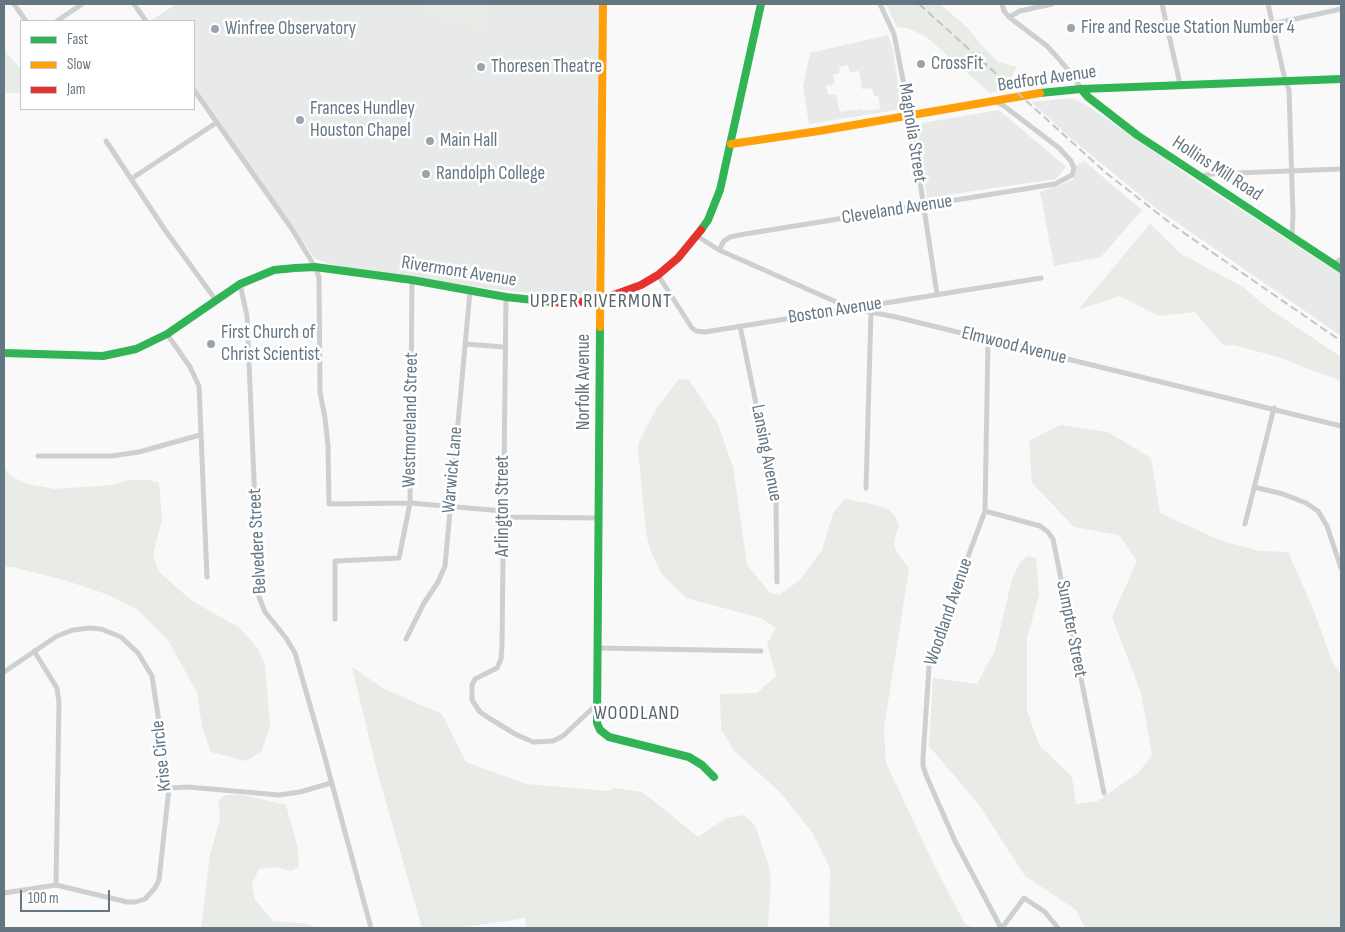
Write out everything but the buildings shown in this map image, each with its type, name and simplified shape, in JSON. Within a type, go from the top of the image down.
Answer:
[{"type":"street","points":[[14,4],[25,20]]},
{"type":"street","points":[[58,20],[82,4]]},
{"type":"street","points":[[134,4],[145,20]]},
{"type":"street","name":"Norfolk Avenue","points":[[603,4],[597,723],[600,730],[609,737],[689,757],[702,765],[714,777]]},
{"type":"street","name":"Rivermont Avenue","points":[[4,353],[103,356],[136,349],[167,334],[215,299],[240,284],[274,270],[315,267],[412,280],[506,297],[567,304],[600,300],[627,291],[658,275],[678,258],[708,220],[720,190],[761,4]]},
{"type":"street","name":"Magnolia Street","points":[[880,4],[894,34],[910,116],[937,294]]},
{"type":"street","points":[[1002,4],[1004,12],[1009,17],[1047,46],[1074,77],[1081,89]]},
{"type":"street","points":[[1009,17],[1020,11],[1052,4]]},
{"type":"street","points":[[1162,4],[1180,84]]},
{"type":"street","points":[[1268,4],[1285,80],[1289,90],[1292,237]]},
{"type":"street","points":[[1272,24],[1341,9]]},
{"type":"street","name":"Bedford Avenue","points":[[731,144],[1000,102],[1043,93],[1081,89],[1180,84],[1341,79]]},
{"type":"street","name":"Hollins Mill Road","points":[[1081,89],[1088,97],[1137,135],[1341,269]]},
{"type":"street","points":[[195,92],[286,222],[315,267],[319,277],[320,392],[328,446],[328,504],[410,503],[450,506],[503,514],[599,518]]},
{"type":"street","name":"Cleveland Avenue","points":[[718,250],[724,241],[739,234],[1055,184],[1072,175],[1074,168],[1071,161],[1059,148],[1000,102]]},
{"type":"street","points":[[131,179],[216,123]]},
{"type":"street","points":[[106,141],[165,230],[215,299]]},
{"type":"street","points":[[1200,177],[1210,174],[1341,169]]},
{"type":"street","name":"Elmwood Avenue","points":[[697,236],[718,250],[850,308],[1274,408],[1341,426]]},
{"type":"street","points":[[1333,264],[1341,259]]},
{"type":"street","name":"Boston Avenue","points":[[658,275],[688,323],[696,332],[1041,278]]},
{"type":"street","name":"Westmoreland Street","points":[[335,619],[335,561],[399,558],[410,503],[412,280]]},
{"type":"street","name":"Belvedere Street","points":[[240,284],[247,316],[259,597],[265,612],[286,638],[295,653],[371,928]]},
{"type":"street","name":"Warwick Lane","points":[[406,639],[445,566],[470,291]]},
{"type":"street","name":"Arlington Street","points":[[506,297],[501,659],[497,668],[475,679],[472,685],[472,700],[480,712],[515,734],[533,742],[553,741],[563,736],[596,705]]},
{"type":"street","points":[[866,488],[870,312]]},
{"type":"street","name":"Lansing Avenue","points":[[740,326],[776,501],[777,582]]},
{"type":"street","points":[[167,334],[190,367],[199,386],[207,577]]},
{"type":"street","name":"Woodland Avenue","points":[[988,340],[985,511],[929,666],[923,766],[955,841],[1001,928]]},
{"type":"street","points":[[465,344],[504,347]]},
{"type":"street","points":[[1245,524],[1274,408]]},
{"type":"street","points":[[38,456],[111,456],[139,452],[200,434]]},
{"type":"street","points":[[1254,487],[1283,494],[1306,503],[1318,511],[1327,526],[1341,568]]},
{"type":"street","name":"Sumpter Street","points":[[985,511],[1040,526],[1053,539],[1104,793]]},
{"type":"street","name":"Krise Circle","points":[[4,672],[57,636],[73,630],[89,628],[110,632],[121,637],[134,648],[152,676],[169,788],[159,880],[151,894],[136,902],[127,902],[56,885],[4,893]]},
{"type":"street","points":[[597,648],[761,651]]},
{"type":"street","points":[[34,651],[57,688],[59,704],[56,885]]},
{"type":"street","points":[[169,788],[188,787],[279,795],[300,792],[331,783]]},
{"type":"street","points":[[1001,928],[1024,898],[1045,912],[1058,928]]},
{"type":"shaded area","name":"Randolph College","points":[[176,4],[600,4],[595,294],[571,297],[546,295],[364,274],[315,259],[195,89],[195,20],[152,20]]},
{"type":"shaded area","points":[[425,4],[492,4],[485,29],[423,13]]},
{"type":"shaded area","points":[[886,4],[940,4],[968,28],[998,62],[1017,67],[1003,91],[990,93],[925,36],[907,28],[897,27]]},
{"type":"shaded area","points":[[888,35],[893,50],[902,109],[809,124],[803,86],[810,53]],"holes":[[[848,65],[850,72],[859,71],[862,89],[872,88],[874,96],[878,96],[880,109],[840,112],[836,94],[828,95],[826,86],[835,84],[833,75],[840,73],[839,67]]]},
{"type":"shaded area","points":[[4,50],[20,68],[20,92],[4,93]]},
{"type":"shaded area","points":[[1073,98],[1085,104],[1205,187],[1341,274],[1341,336],[1153,206],[1073,140],[1031,102]]},
{"type":"shaded area","points":[[999,110],[1066,167],[1056,179],[927,198],[916,124]]},
{"type":"shaded area","points":[[1084,161],[1142,210],[1101,257],[1054,266],[1040,192],[1073,180],[1077,165]]},
{"type":"shaded area","points":[[1150,224],[1181,254],[1243,287],[1265,306],[1341,357],[1341,381],[1278,357],[1234,345],[1224,346],[1195,312],[1159,316],[1120,296],[1078,310]]},
{"type":"shaded area","points":[[679,379],[689,380],[718,424],[733,467],[747,565],[770,593],[779,595],[800,580],[822,550],[833,513],[845,499],[881,506],[895,516],[899,525],[894,541],[895,549],[909,569],[884,728],[886,763],[935,867],[965,924],[974,928],[829,928],[830,868],[812,832],[779,791],[734,751],[721,729],[720,694],[757,693],[776,676],[767,644],[776,628],[761,618],[686,598],[661,573],[650,549],[646,532],[638,450],[639,442],[656,409]]},
{"type":"shaded area","points":[[1060,425],[1108,432],[1151,458],[1160,513],[1222,541],[1260,551],[1288,552],[1312,606],[1332,661],[1341,675],[1341,928],[1085,928],[1076,910],[1025,876],[979,805],[929,746],[933,678],[977,684],[995,651],[1012,579],[1020,562],[1028,556],[1036,558],[1039,595],[1027,638],[1027,710],[1039,745],[1072,777],[1076,804],[1098,801],[1139,772],[1152,755],[1141,693],[1112,617],[1137,561],[1119,535],[1074,527],[1032,483],[1029,441]]},
{"type":"shaded area","points":[[4,468],[11,476],[27,484],[55,489],[112,485],[130,480],[149,480],[159,483],[162,520],[153,555],[159,572],[192,601],[240,628],[258,649],[265,665],[270,727],[261,752],[246,761],[211,752],[202,727],[197,692],[167,639],[138,610],[106,594],[64,580],[12,567],[4,567]]},
{"type":"shaded area","points":[[352,667],[384,689],[442,714],[466,762],[526,784],[608,791],[614,788],[641,792],[698,837],[726,818],[744,815],[756,828],[768,863],[771,880],[768,928],[526,928],[525,918],[459,928],[422,928],[376,767]]},
{"type":"shaded area","points":[[225,795],[243,795],[286,805],[298,848],[299,866],[292,871],[275,867],[259,869],[252,884],[255,900],[273,921],[309,924],[316,928],[201,928],[210,855],[220,819],[218,801]]},
{"type":"railway","points":[[919,4],[1105,172],[1174,226],[1341,341]]},
{"type":"traffic: fast","points":[[701,230],[708,220],[720,190],[761,4]]},
{"type":"traffic: fast","points":[[1040,93],[1081,89],[1341,79]]},
{"type":"traffic: fast","points":[[1081,89],[1088,97],[1137,135],[1341,269]]},
{"type":"traffic: fast","points":[[4,353],[103,356],[136,349],[167,334],[240,284],[274,270],[295,268],[315,267],[412,280],[506,297],[552,302]]},
{"type":"traffic: fast","points":[[600,327],[597,723],[600,730],[609,737],[689,757],[702,765],[714,777]]},
{"type":"traffic: slow","points":[[600,327],[603,4]]},
{"type":"traffic: slow","points":[[731,144],[819,131],[1040,93]]},
{"type":"traffic: jam","points":[[552,302],[567,303],[600,300],[641,285],[658,275],[678,258],[701,230]]},
{"type":"place","name":"Fire and Rescue Station Number 4","points":[[1071,28]]},
{"type":"place","name":"Winfree Observatory","points":[[215,29]]},
{"type":"place","name":"CrossFit","points":[[921,64]]},
{"type":"place","name":"Thoresen Theatre","points":[[481,67]]},
{"type":"place","name":"Frances Hundley Houston Chapel","points":[[300,120]]},
{"type":"place","name":"Main Hall","points":[[430,141]]},
{"type":"place","name":"Randolph College","points":[[426,174]]},
{"type":"place","name":"First Church of Christ Scientist","points":[[211,344]]},
{"type":"district","name":"UPPER RIVERMONT","points":[[601,302]]},
{"type":"district","name":"WOODLAND","points":[[637,714]]}]
